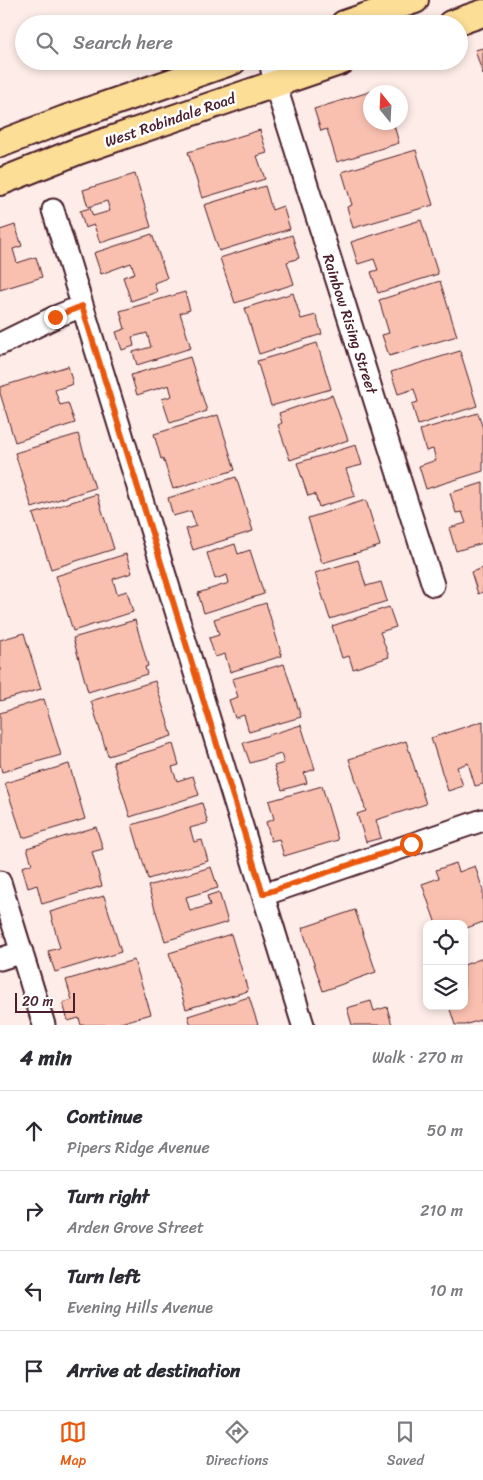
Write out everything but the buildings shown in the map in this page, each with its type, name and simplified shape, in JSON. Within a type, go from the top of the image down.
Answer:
[{"type":"main road","points":[[371,15],[415,0]]},
{"type":"main road","points":[[468,18],[483,13]]},
{"type":"main road","points":[[0,144],[65,119],[207,70]]},
{"type":"main road","name":"West Robindale Road","points":[[0,182],[273,73],[290,70]]},
{"type":"street","name":"Rainbow Rising Street","points":[[273,73],[433,585]]},
{"type":"street","points":[[53,210],[303,1025]]},
{"type":"street","points":[[0,344],[82,306]]},
{"type":"street","points":[[263,894],[483,820]]},
{"type":"street","points":[[0,882],[44,1025]]},
{"type":"street","points":[[0,959],[22,952]]},
{"type":"route","points":[[55,317],[82,306],[263,894],[411,844]]}]
